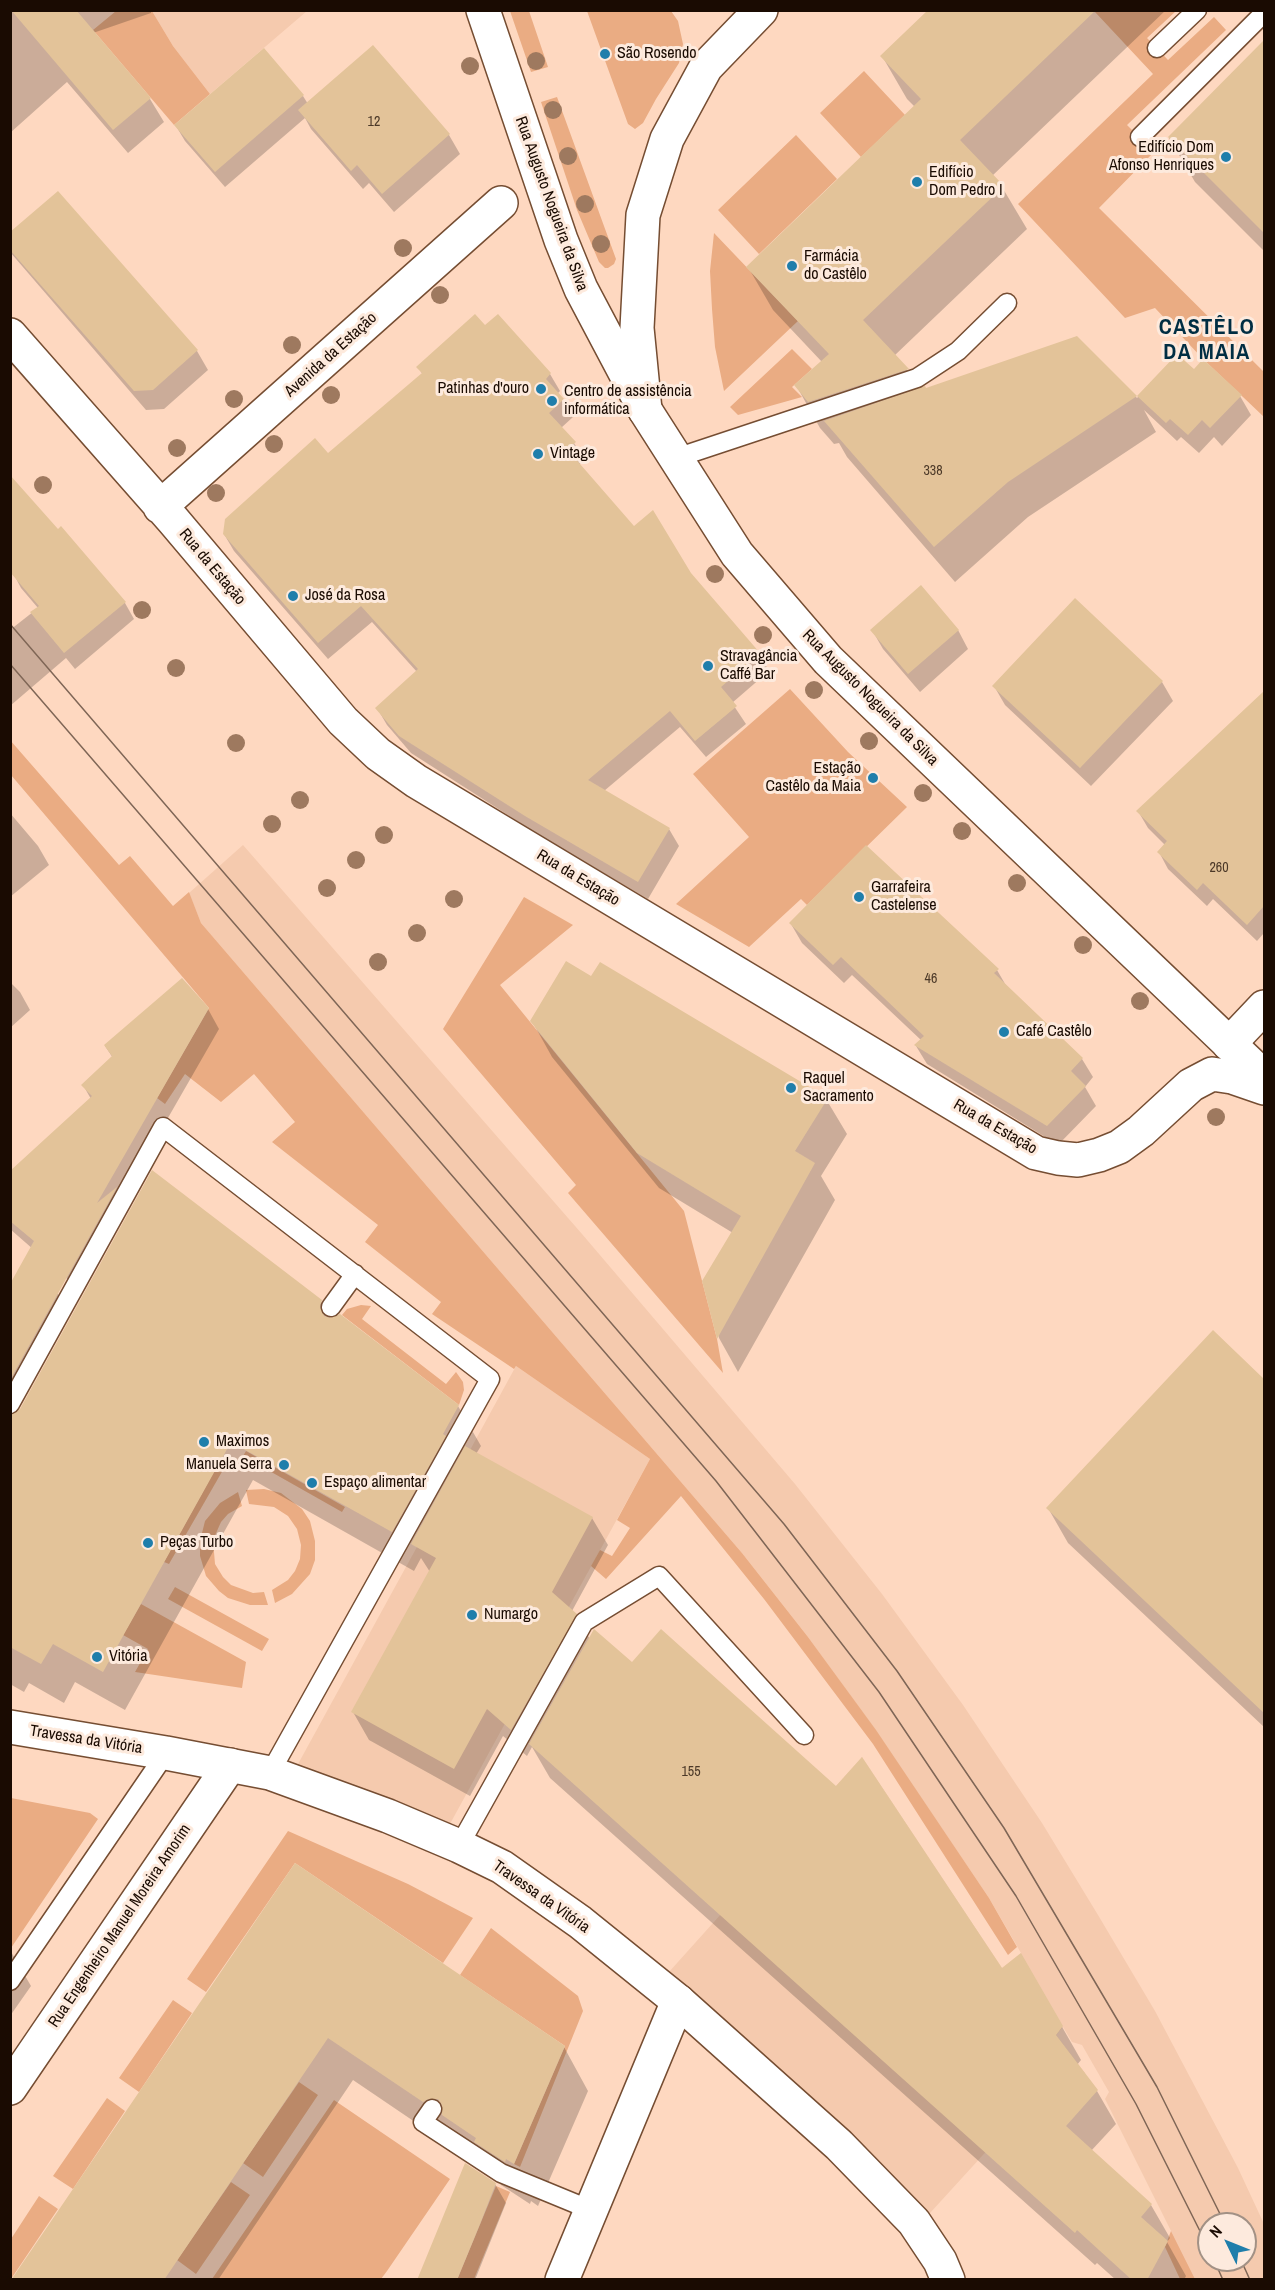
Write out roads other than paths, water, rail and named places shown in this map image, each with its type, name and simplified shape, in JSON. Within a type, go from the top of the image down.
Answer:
[{"type":"street","name":"Rua Augusto Nogueira da Silva","points":[[483,10],[561,240],[582,290],[645,410],[737,554],[828,660],[1264,1077]]},
{"type":"street","points":[[645,410],[637,328],[643,215],[667,140],[706,67],[742,16]]},
{"type":"street","name":"Avenida da Estação","points":[[160,507],[501,202]]},
{"type":"street","name":"Rua da Estação","points":[[10,335],[343,721],[378,754],[416,781],[1036,1153],[1078,1160],[1119,1147],[1141,1131],[1191,1084],[1212,1074],[1232,1077],[1264,1088]]},
{"type":"street","points":[[1229,1044],[1264,1007]]},
{"type":"street","name":"Travessa da Vitória","points":[[10,1727],[270,1773],[388,1816],[502,1867],[580,1922],[678,2001],[839,2145],[914,2222],[940,2261],[948,2280]]},
{"type":"street","name":"Rua Engenheiro Manuel Moreira Amorim","points":[[10,2088],[230,1765]]},
{"type":"street","points":[[562,2280],[678,2001]]},
{"type":"lane","points":[[1157,48],[1197,10]]},
{"type":"lane","points":[[1140,137],[1264,13]]},
{"type":"lane","points":[[676,458],[916,378],[958,351],[1007,303]]},
{"type":"lane","points":[[10,1404],[164,1127],[490,1379],[270,1773]]},
{"type":"lane","points":[[331,1307],[355,1274]]},
{"type":"lane","points":[[459,1846],[584,1622],[659,1576],[804,1735]]},
{"type":"lane","points":[[10,1981],[166,1753]]},
{"type":"lane","points":[[432,2109],[423,2122],[501,2173],[591,2210]]},
{"type":"tram line","points":[[10,624],[784,1524],[897,1671],[1004,1828],[1157,2087],[1219,2212]]},
{"type":"tram line","points":[[10,664],[716,1481],[879,1692],[1016,1896],[1136,2104],[1197,2225]]},
{"type":"tram line","points":[[1219,2272],[1223,2280]]},
{"type":"tram line","points":[[1246,2272],[1250,2280]]},
{"type":"place","name":"São Rosendo","points":[[605,54]]},
{"type":"place","name":"Edifício Dom Afonso Henriques","points":[[1226,157]]},
{"type":"place","name":"Edifício Dom Pedro I","points":[[917,182]]},
{"type":"place","name":"Farmácia do Castêlo","points":[[792,266]]},
{"type":"place","name":"Patinhas d'ouro","points":[[541,389]]},
{"type":"place","name":"Centro de assistência informática","points":[[552,401]]},
{"type":"place","name":"Vintage","points":[[538,454]]},
{"type":"place","name":"José da Rosa","points":[[293,596]]},
{"type":"place","name":"Stravagância Caffé Bar","points":[[708,666]]},
{"type":"place","name":"Estação Castêlo da Maia","points":[[873,778]]},
{"type":"place","name":"Garrafeira Castelense","points":[[859,897]]},
{"type":"place","name":"Café Castêlo","points":[[1004,1032]]},
{"type":"place","name":"Raquel Sacramento","points":[[791,1088]]},
{"type":"place","name":"Maximos","points":[[204,1442]]},
{"type":"place","name":"Manuela Serra","points":[[284,1465]]},
{"type":"place","name":"Espaço alimentar","points":[[312,1483]]},
{"type":"place","name":"Peças Turbo","points":[[148,1543]]},
{"type":"place","name":"Numargo","points":[[472,1615]]},
{"type":"place","name":"Vitória","points":[[97,1657]]},
{"type":"district","name":"CASTÊLO DA MAIA","points":[[1207,340]]}]
